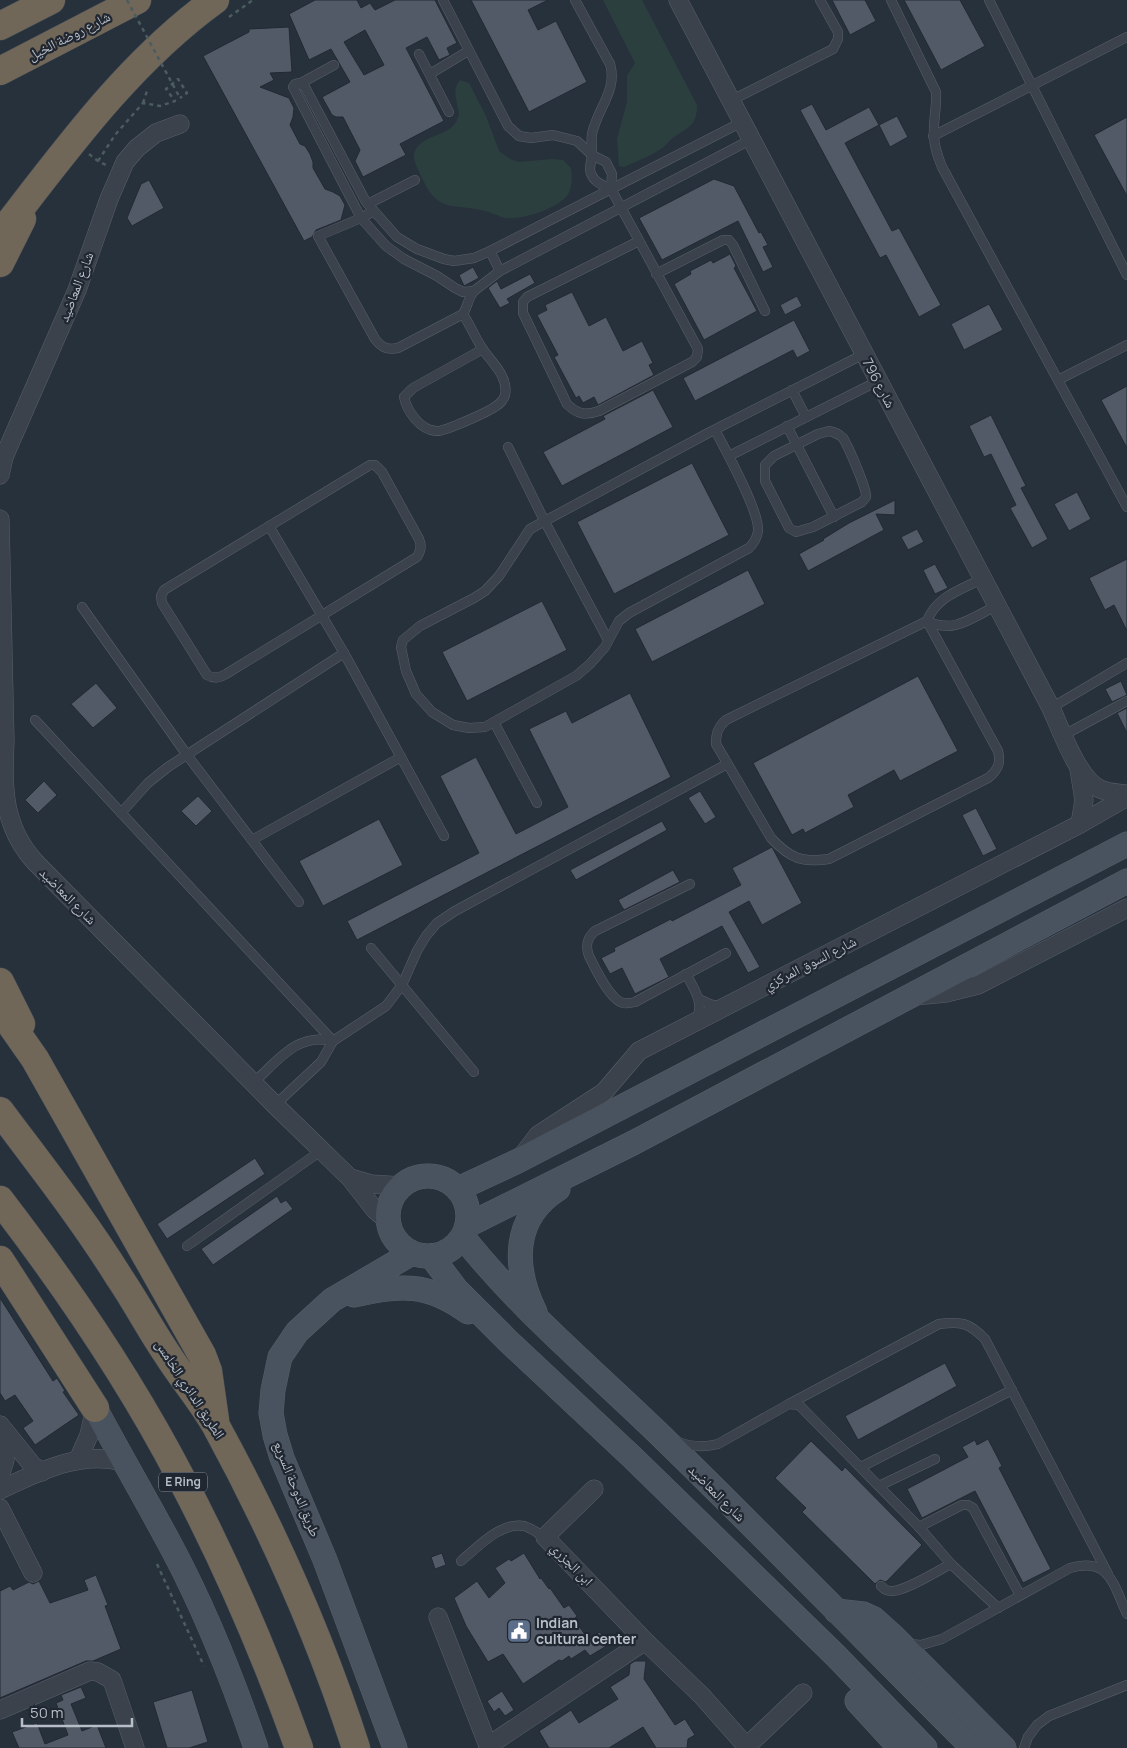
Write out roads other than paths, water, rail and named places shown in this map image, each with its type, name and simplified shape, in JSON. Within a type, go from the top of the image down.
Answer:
[{"type":"highway","points":[[0,26],[52,0]]},
{"type":"highway","name":"شارع روضة الخيل","points":[[0,71],[138,0]]},
{"type":"highway","points":[[0,235],[72,141],[142,62],[186,21],[222,9]]},
{"type":"highway","points":[[0,263],[35,189]]},
{"type":"highway","points":[[0,982],[21,1023],[29,1049]]},
{"type":"highway","points":[[0,1008],[29,1049],[202,1355],[210,1380],[215,1424]]},
{"type":"highway","name":"الطريق الدائري الخامس","points":[[0,1111],[73,1209],[215,1424],[262,1516],[298,1594],[322,1650],[356,1748]]},
{"type":"highway","name":"E Ring","points":[[0,1200],[28,1236],[126,1383],[180,1477],[209,1533],[250,1623],[299,1748]]},
{"type":"highway","points":[[0,1260],[94,1408]]},
{"type":"street","name":"شارع 796","points":[[678,0],[750,140],[1051,708],[1078,766],[1090,782],[1096,786],[1109,792],[1127,796]]},
{"type":"street","name":"شارع المعاضيد","points":[[0,475],[4,457],[77,290],[109,200],[125,162],[137,148],[156,133],[180,124]]},
{"type":"street","name":"شارع المعاضيد","points":[[0,519],[5,741],[3,778],[5,799],[11,824],[18,840],[36,863],[253,1083],[350,1178],[375,1210],[388,1220]]},
{"type":"street","name":"شارع 796","points":[[1078,766],[1084,800],[1080,824]]},
{"type":"street","name":"شارع السوق المركزي","points":[[518,1161],[538,1135],[604,1092],[639,1051],[1080,824],[1127,796]]},
{"type":"street","name":"شارع السوق المركزي","points":[[458,1189],[518,1161],[1127,844]]},
{"type":"street","points":[[421,1254],[449,1251],[465,1231],[1127,881]]},
{"type":"street","points":[[912,996],[946,993],[978,985],[1127,908]]},
{"type":"street","points":[[540,1322],[522,1277],[520,1253],[526,1223],[544,1198],[632,1143]]},
{"type":"street","points":[[465,1231],[467,1206],[458,1189],[448,1181],[436,1177],[424,1176],[412,1179],[402,1186],[394,1196],[389,1208],[388,1220],[392,1234],[400,1245],[421,1254],[507,1340],[633,1458],[836,1656],[925,1748]]},
{"type":"street","points":[[350,1178],[378,1185],[402,1186]]},
{"type":"street","name":"شارع المعاضيد","points":[[465,1231],[501,1282],[540,1322],[657,1432],[973,1748]]},
{"type":"street","name":"طريق الدوحة السريع","points":[[395,1748],[325,1560],[282,1458],[271,1413],[273,1390],[280,1357],[297,1332],[332,1300],[421,1254]]},
{"type":"street","points":[[332,1300],[387,1288],[406,1287],[421,1289],[451,1301],[507,1340]]},
{"type":"street","points":[[78,1460],[89,1435],[94,1408]]},
{"type":"street","points":[[94,1408],[172,1548],[199,1602],[223,1656],[256,1748]]},
{"type":"street","points":[[2,1427],[33,1466],[42,1472]]},
{"type":"street","points":[[0,1476],[5,1460],[2,1427]]},
{"type":"street","points":[[0,1490],[42,1472],[78,1460],[101,1457],[123,1462]]},
{"type":"street","name":"ابن الجزري","points":[[594,1489],[545,1537],[645,1641],[702,1696],[748,1747],[803,1693]]},
{"type":"street","points":[[0,1508],[33,1573]]},
{"type":"street","points":[[836,1611],[863,1614],[874,1619],[1004,1748]]},
{"type":"street","points":[[438,1617],[488,1747],[645,1641]]},
{"type":"street","points":[[836,1656],[856,1700],[900,1748]]},
{"type":"street","points":[[0,1710],[90,1670],[98,1672],[112,1680],[135,1748]]},
{"type":"lane","points":[[443,0],[508,126],[519,136],[532,138],[554,135],[577,141],[592,155],[606,162],[612,174],[611,189],[639,240],[656,274],[698,349],[697,357],[692,362],[598,411],[582,414],[574,411],[567,404],[523,313],[524,302],[527,297],[639,240]]},
{"type":"lane","points":[[575,0],[610,64],[613,74],[611,86],[598,115],[592,135],[590,171],[595,182],[611,189]]},
{"type":"lane","points":[[730,101],[833,49],[838,39],[838,32],[820,0]]},
{"type":"lane","points":[[891,0],[936,92],[937,106],[934,136],[936,152],[942,167],[1127,507]]},
{"type":"lane","points":[[990,0],[1127,275]]},
{"type":"lane","points":[[934,136],[1127,37]]},
{"type":"lane","points":[[430,74],[468,51]]},
{"type":"lane","points":[[419,54],[450,112]]},
{"type":"lane","points":[[334,65],[301,83],[295,84],[293,87],[360,218],[386,246],[404,259],[438,276],[463,292],[474,291]]},
{"type":"lane","points":[[301,83],[307,90],[371,207],[397,237],[417,249],[436,257],[454,261],[474,258],[490,251],[742,122]]},
{"type":"lane","points":[[415,180],[371,207],[360,218],[318,236],[374,339],[385,348],[398,348],[463,314],[468,307],[469,297],[474,291],[500,271],[750,140]]},
{"type":"lane","points":[[656,274],[722,240],[729,240],[765,311]]},
{"type":"lane","points":[[490,251],[500,271]]},
{"type":"lane","points":[[463,314],[483,349],[494,363],[504,384],[505,395],[502,402],[495,407],[474,417],[437,432],[424,428],[406,407],[404,397],[413,388],[483,349]]},
{"type":"lane","points":[[1058,380],[1127,345]]},
{"type":"lane","points":[[715,430],[753,508],[758,524],[756,541],[749,548],[629,613],[619,621],[605,647],[576,676],[485,727],[470,728],[453,725],[437,716],[416,694],[406,671],[401,647],[403,640],[420,626],[485,591],[499,576],[530,528],[715,430],[864,354]]},
{"type":"lane","points":[[729,456],[878,381]]},
{"type":"lane","points":[[792,390],[806,417]]},
{"type":"lane","points":[[787,426],[834,517]]},
{"type":"lane","points":[[829,431],[842,438],[867,493],[865,500],[813,528],[796,532],[789,528],[765,480],[765,465],[774,456],[797,444],[829,431]]},
{"type":"lane","points":[[508,447],[544,520],[608,640]]},
{"type":"lane","points":[[370,465],[375,465],[382,472],[419,539],[421,545],[420,552],[417,557],[220,678],[207,676],[165,609],[161,596],[164,590],[269,526],[370,465]]},
{"type":"lane","points":[[269,526],[344,653],[444,836]]},
{"type":"lane","points":[[927,621],[998,751],[1000,759],[995,773],[828,859],[813,862],[797,859],[783,851],[771,838],[716,744],[719,726],[726,720],[927,621],[934,606],[982,579]]},
{"type":"lane","points":[[927,621],[937,626],[956,626],[996,606]]},
{"type":"lane","points":[[82,607],[187,755],[299,902]]},
{"type":"lane","points":[[121,813],[148,783],[187,755],[344,653]]},
{"type":"lane","points":[[1051,708],[1127,663]]},
{"type":"lane","points":[[1064,735],[1127,701]]},
{"type":"lane","points":[[35,720],[333,1041]]},
{"type":"lane","points":[[494,722],[537,803]]},
{"type":"lane","points":[[252,840],[401,757]]},
{"type":"lane","points":[[275,1105],[321,1062],[333,1041],[386,1006],[402,985],[417,951],[437,923],[727,764]]},
{"type":"lane","points":[[690,884],[595,931],[586,942],[586,949],[612,996],[622,1003],[634,1002],[726,953]]},
{"type":"lane","points":[[371,948],[474,1072]]},
{"type":"lane","points":[[686,974],[699,999],[699,1011],[694,1023]]},
{"type":"lane","points":[[699,999],[724,1007]]},
{"type":"lane","points":[[253,1083],[296,1045],[314,1039],[333,1041]]},
{"type":"lane","points":[[186,1246],[322,1150]]},
{"type":"lane","points":[[657,1432],[684,1444],[708,1447],[718,1444],[939,1324],[954,1322],[965,1324],[976,1330],[985,1339],[1127,1614]]},
{"type":"lane","points":[[861,1467],[1012,1390]]},
{"type":"lane","points":[[789,1404],[800,1405],[806,1410],[919,1527],[951,1564],[998,1608]]},
{"type":"lane","points":[[879,1486],[935,1459]]},
{"type":"lane","points":[[880,1502],[888,1495]]},
{"type":"lane","points":[[919,1527],[962,1506],[968,1505],[973,1508],[1020,1595]]},
{"type":"lane","points":[[460,1561],[496,1534],[513,1526],[526,1526],[545,1537]]},
{"type":"lane","points":[[881,1586],[885,1590],[890,1591],[901,1590],[951,1564]]},
{"type":"lane","points":[[895,1638],[910,1644],[928,1644],[942,1639],[1070,1568],[1084,1564],[1097,1566],[1108,1574]]},
{"type":"lane","points":[[1024,1748],[1028,1737],[1037,1725],[1049,1716],[1127,1685]]},
{"type":"place","name":"Indian cultural center","points":[[519,1631]]}]
